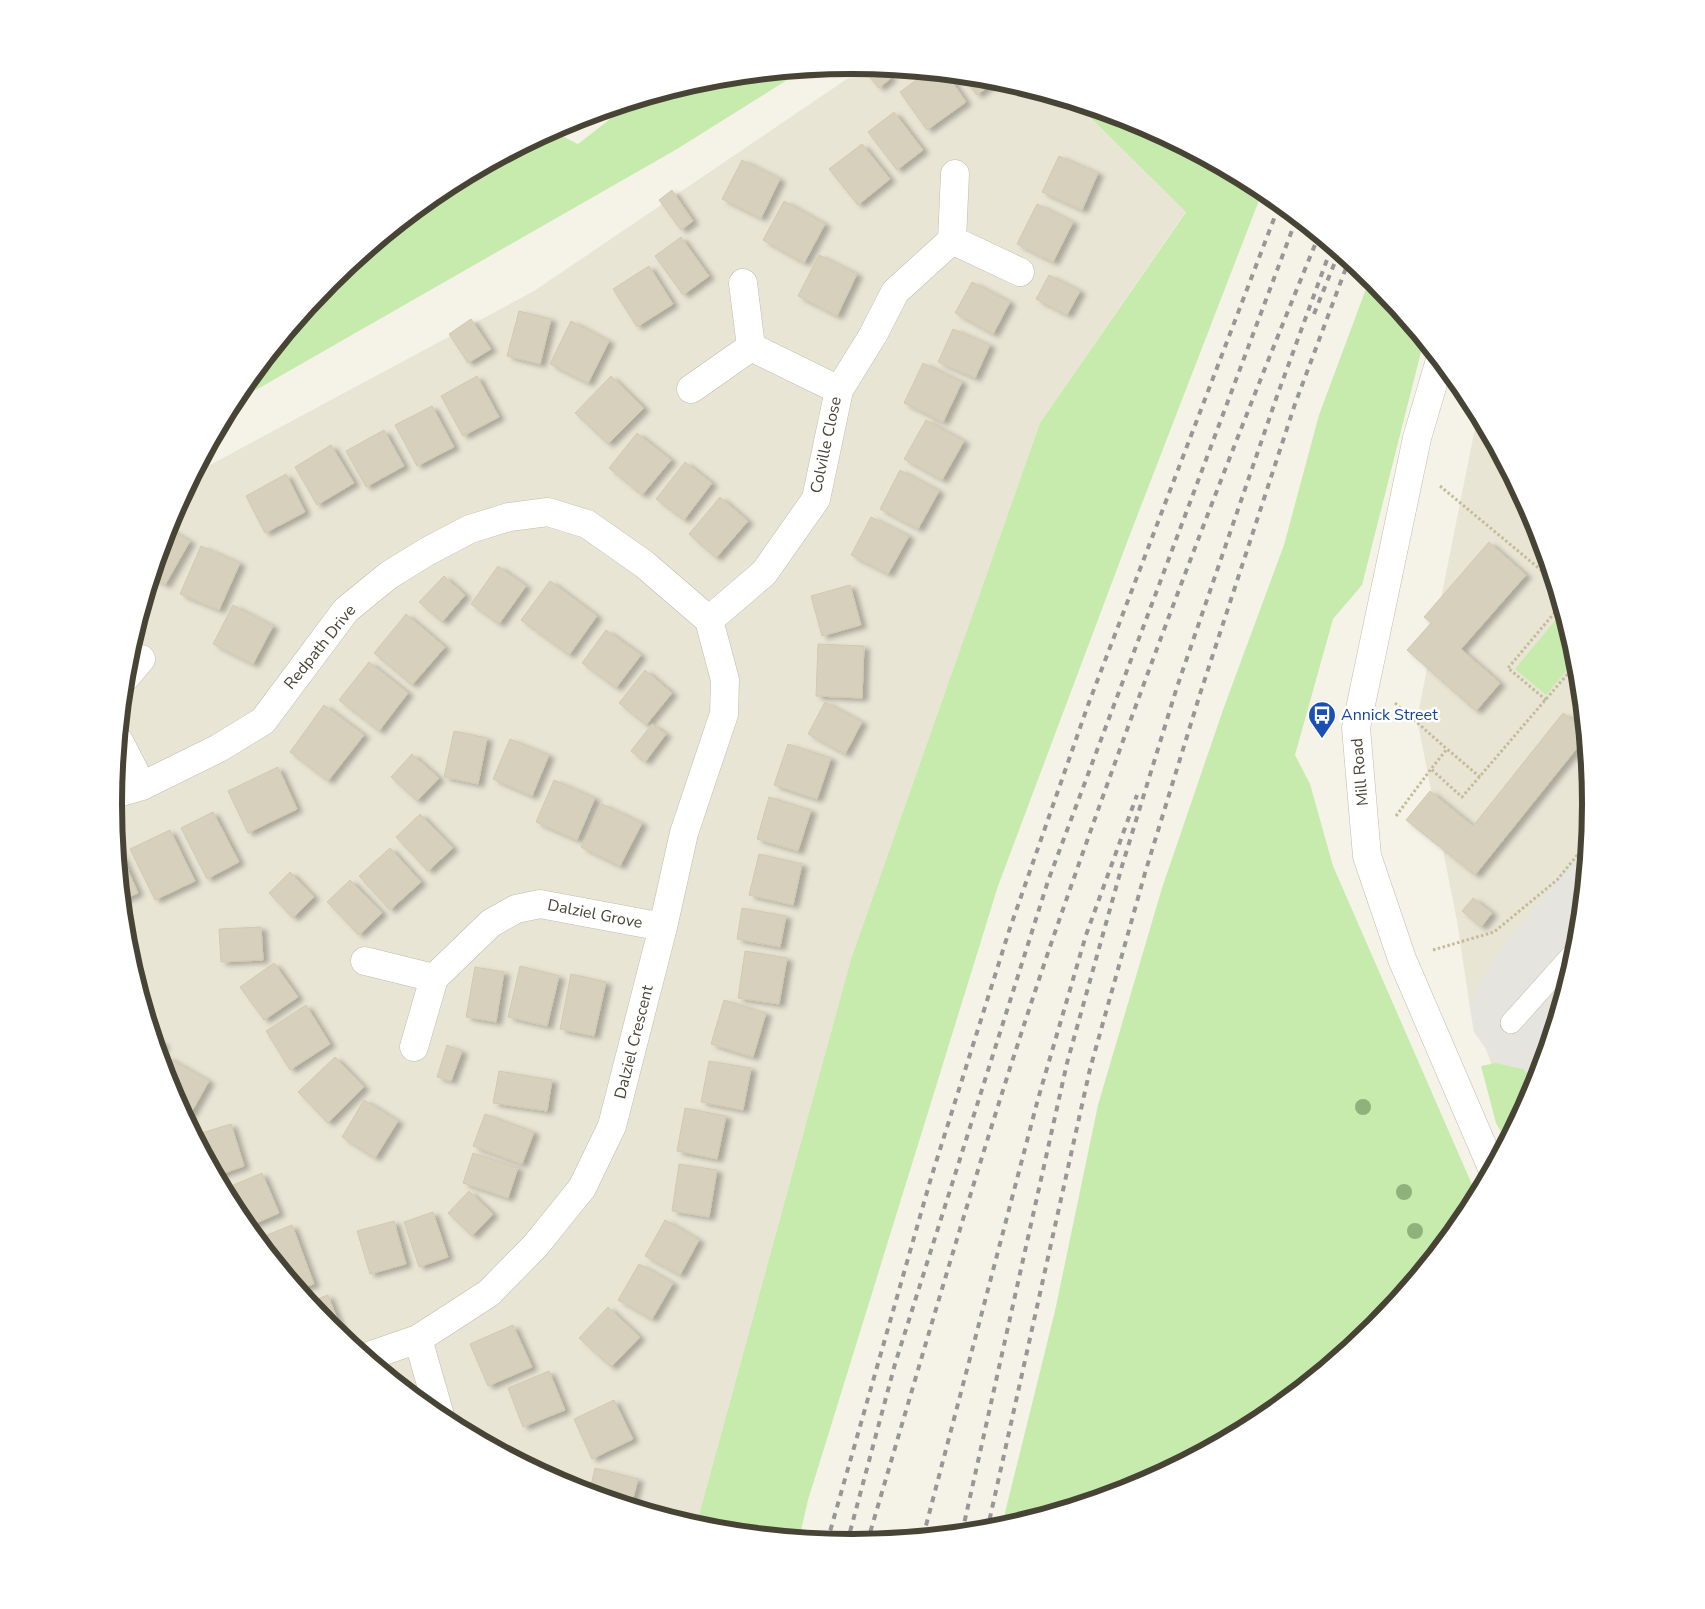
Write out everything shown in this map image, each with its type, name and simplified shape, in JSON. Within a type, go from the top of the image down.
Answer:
[{"type":"street","points":[[955,174],[952,240],[1020,272]]},
{"type":"street","name":"Colville Close","points":[[709,620],[764,573],[816,499],[839,390],[895,292],[952,240]]},
{"type":"street","points":[[743,283],[751,347]]},
{"type":"street","points":[[751,347],[839,390]]},
{"type":"street","points":[[691,389],[751,347]]},
{"type":"street","name":"Mill Road","points":[[1438,368],[1412,462],[1356,728],[1367,856],[1402,959],[1489,1162]]},
{"type":"street","name":"Redpath Drive","points":[[122,792],[142,786],[219,748],[263,721],[346,610],[389,575],[428,551],[470,529],[509,517],[548,512],[587,524],[644,564],[709,620]]},
{"type":"street","name":"Dalziel Crescent","points":[[372,1355],[418,1339],[489,1293],[536,1245],[582,1188],[612,1126],[663,927],[684,833],[724,714],[726,680],[709,620]]},
{"type":"street","points":[[124,750],[142,786]]},
{"type":"street","name":"Dalziel Grove","points":[[414,1047],[434,978],[491,923],[516,909],[540,904],[663,927]]},
{"type":"street","points":[[365,961],[434,978]]},
{"type":"street","points":[[418,1339],[437,1405]]},
{"type":"lane","points":[[1512,1023],[1565,962]]},
{"type":"path","points":[[1412,462],[1545,573]]},
{"type":"path","points":[[1546,700],[1508,668],[1557,610]]},
{"type":"path","points":[[1432,769],[1462,797],[1571,672]]},
{"type":"path","points":[[1367,678],[1480,777]]},
{"type":"path","points":[[1367,856],[1447,748]]},
{"type":"path","points":[[1402,959],[1494,932],[1557,880],[1582,849]]},
{"type":"shaded area","points":[[854,74],[900,75],[948,80],[1042,99],[1086,113],[1186,211],[1040,423],[851,959],[698,1518],[663,1510],[573,1480],[529,1460],[487,1437],[447,1412],[371,1354],[303,1286],[245,1210],[220,1170],[197,1128],[177,1084],[147,994],[128,900],[123,852],[123,757],[128,709],[136,662],[147,615],[161,570],[177,525],[204,468],[534,291]]},
{"type":"shaded area","points":[[1476,424],[1508,481],[1528,525],[1544,570],[1558,615],[1569,662],[1577,709],[1582,757],[1582,852],[1577,900],[1569,947],[1558,994],[1544,1039],[1528,1084],[1511,1121],[1469,1001],[1457,921],[1417,719]]},
{"type":"shaded area","points":[[1582,849],[1577,900],[1569,947],[1558,994],[1531,1076],[1523,1069],[1496,1063],[1474,1032],[1469,1003],[1501,949]]},
{"type":"green space","points":[[793,76],[677,149],[248,394],[303,323],[336,288],[371,255],[408,225],[447,197],[529,149],[560,135],[578,144],[618,113],[663,99],[710,88]]},
{"type":"green space","points":[[1086,113],[1132,129],[1176,149],[1260,198],[1129,537],[998,886],[808,1500],[800,1534],[757,1529],[698,1518],[851,959],[1040,423],[1186,212]]},
{"type":"green space","points":[[1367,286],[1402,323],[1422,348],[1362,585],[1333,619],[1295,755],[1310,784],[1333,866],[1474,1188],[1432,1249],[1402,1286],[1369,1321],[1334,1354],[1258,1412],[1176,1460],[1132,1480],[1042,1510],[1003,1519],[1055,1311],[1098,1105],[1162,888],[1224,707],[1284,545],[1319,415]]},
{"type":"green space","points":[[1558,617],[1570,667],[1546,695],[1515,669]]},
{"type":"green space","points":[[1496,1063],[1523,1069],[1531,1076],[1504,1136],[1496,1123],[1481,1066]]},
{"type":"building","points":[[868,74],[888,75],[891,78],[879,88]]},
{"type":"building","points":[[920,77],[948,80],[951,81],[966,102],[927,130],[900,92]]},
{"type":"building","points":[[968,83],[987,87],[977,95]]},
{"type":"building","points":[[894,112],[923,150],[897,170],[868,132]]},
{"type":"building","points":[[862,144],[890,179],[858,205],[829,169]]},
{"type":"building","points":[[1059,156],[1098,173],[1082,210],[1042,192]]},
{"type":"building","points":[[742,160],[780,179],[761,218],[722,199]]},
{"type":"building","points":[[672,190],[693,221],[681,230],[659,200]]},
{"type":"building","points":[[784,201],[825,224],[804,263],[763,240]]},
{"type":"building","points":[[1037,204],[1073,222],[1053,262],[1017,244]]},
{"type":"building","points":[[681,237],[709,276],[683,295],[655,256]]},
{"type":"building","points":[[819,255],[857,274],[837,316],[798,296]]},
{"type":"building","points":[[649,266],[673,304],[637,327],[613,289]]},
{"type":"building","points":[[1049,275],[1080,291],[1067,315],[1036,299]]},
{"type":"building","points":[[972,282],[1010,302],[993,334],[955,313]]},
{"type":"building","points":[[519,311],[551,319],[540,364],[507,356]]},
{"type":"building","points":[[471,319],[491,349],[468,363],[449,334]]},
{"type":"building","points":[[571,321],[609,341],[588,383],[550,364]]},
{"type":"building","points":[[953,329],[990,345],[975,378],[938,362]]},
{"type":"building","points":[[923,363],[962,382],[943,422],[904,403]]},
{"type":"building","points":[[477,376],[499,417],[463,436],[441,396]]},
{"type":"building","points":[[611,376],[644,408],[608,444],[575,413]]},
{"type":"building","points":[[432,406],[454,447],[417,466],[395,425]]},
{"type":"building","points":[[926,420],[964,441],[942,480],[904,459]]},
{"type":"building","points":[[384,430],[404,466],[366,487],[346,451]]},
{"type":"building","points":[[637,433],[671,460],[642,495],[609,468]]},
{"type":"building","points":[[331,445],[354,483],[317,505],[295,467]]},
{"type":"building","points":[[685,462],[712,483],[684,520],[656,499]]},
{"type":"building","points":[[900,470],[939,491],[918,529],[880,509]]},
{"type":"building","points":[[286,474],[305,512],[265,533],[246,496]]},
{"type":"building","points":[[720,497],[748,521],[716,558],[689,534]]},
{"type":"building","points":[[871,517],[909,536],[888,574],[851,555]]},
{"type":"building","points":[[174,532],[190,541],[165,585],[158,581]]},
{"type":"building","points":[[1489,542],[1526,575],[1461,649],[1500,683],[1476,711],[1407,650],[1431,623],[1424,617]]},
{"type":"building","points":[[201,546],[240,563],[219,610],[180,594]]},
{"type":"building","points":[[498,566],[526,586],[499,624],[471,604]]},
{"type":"building","points":[[444,576],[465,595],[442,622],[419,602]]},
{"type":"building","points":[[550,581],[597,616],[569,655],[521,620]]},
{"type":"building","points":[[850,585],[861,625],[822,636],[811,596]]},
{"type":"building","points":[[233,605],[273,626],[253,664],[213,644]]},
{"type":"building","points":[[406,614],[445,647],[412,685],[374,653]]},
{"type":"building","points":[[606,630],[641,655],[616,688],[582,663]]},
{"type":"building","points":[[818,644],[864,646],[862,698],[816,696]]},
{"type":"building","points":[[369,662],[408,693],[379,731],[339,700]]},
{"type":"building","points":[[645,670],[672,693],[646,725],[619,703]]},
{"type":"building","points":[[825,702],[862,722],[845,754],[808,734]]},
{"type":"building","points":[[324,705],[364,735],[328,781],[290,752]]},
{"type":"building","points":[[1563,713],[1579,725],[1581,743],[1475,875],[1406,820],[1430,791],[1473,826]]},
{"type":"building","points":[[652,724],[666,734],[645,762],[631,751]]},
{"type":"building","points":[[454,731],[487,738],[478,784],[444,777]]},
{"type":"building","points":[[510,739],[549,755],[532,796],[493,779]]},
{"type":"building","points":[[788,744],[831,758],[817,799],[774,785]]},
{"type":"building","points":[[412,754],[439,778],[417,801],[391,777]]},
{"type":"building","points":[[278,767],[297,809],[248,833],[228,791]]},
{"type":"building","points":[[554,780],[595,798],[577,840],[536,822]]},
{"type":"building","points":[[769,797],[811,810],[798,851],[757,839]]},
{"type":"building","points":[[602,804],[642,823],[620,866],[581,847]]},
{"type":"building","points":[[213,812],[239,862],[207,879],[181,828]]},
{"type":"building","points":[[420,814],[453,848],[428,871],[396,837]]},
{"type":"building","points":[[170,830],[195,881],[155,900],[130,849]]},
{"type":"building","points":[[390,848],[421,882],[390,910],[359,876]]},
{"type":"building","points":[[759,854],[802,864],[793,905],[749,895]]},
{"type":"building","points":[[124,861],[138,893],[128,897]]},
{"type":"building","points":[[290,872],[314,897],[293,918],[269,893]]},
{"type":"building","points":[[350,880],[382,913],[359,935],[327,902]]},
{"type":"building","points":[[1473,898],[1492,913],[1481,927],[1462,911]]},
{"type":"building","points":[[742,908],[786,916],[780,947],[737,939]]},
{"type":"building","points":[[261,927],[263,960],[221,962],[219,929]]},
{"type":"building","points":[[745,951],[787,958],[779,1004],[738,998]]},
{"type":"building","points":[[274,963],[298,997],[264,1020],[240,987]]},
{"type":"building","points":[[520,966],[559,976],[547,1026],[508,1017]]},
{"type":"building","points":[[475,967],[504,972],[496,1022],[466,1017]]},
{"type":"building","points":[[571,974],[606,982],[594,1036],[560,1029]]},
{"type":"building","points":[[724,1000],[766,1013],[753,1057],[711,1044]]},
{"type":"building","points":[[306,1005],[330,1044],[290,1070],[266,1031]]},
{"type":"building","points":[[447,1045],[462,1051],[451,1081],[437,1077]]},
{"type":"building","points":[[168,1057],[209,1081],[191,1114]]},
{"type":"building","points":[[335,1057],[364,1087],[328,1123],[298,1092]]},
{"type":"building","points":[[709,1061],[751,1068],[743,1110],[701,1102]]},
{"type":"building","points":[[499,1071],[552,1080],[547,1111],[493,1103]]},
{"type":"building","points":[[364,1100],[398,1121],[375,1158],[342,1137]]},
{"type":"building","points":[[685,1108],[726,1116],[717,1159],[677,1151]]},
{"type":"building","points":[[485,1114],[534,1132],[522,1164],[473,1146]]},
{"type":"building","points":[[231,1124],[244,1166],[222,1174],[200,1133]]},
{"type":"building","points":[[473,1153],[518,1168],[508,1198],[463,1183]]},
{"type":"building","points":[[679,1164],[717,1170],[709,1217],[672,1211]]},
{"type":"building","points":[[262,1173],[279,1213],[255,1224],[230,1186]]},
{"type":"building","points":[[469,1191],[493,1214],[472,1236],[448,1213]]},
{"type":"building","points":[[433,1212],[448,1257],[419,1267],[404,1222]]},
{"type":"building","points":[[665,1220],[699,1240],[680,1275],[645,1256]]},
{"type":"building","points":[[394,1221],[406,1264],[370,1274],[357,1231]]},
{"type":"building","points":[[292,1225],[314,1284],[304,1287],[264,1236]]},
{"type":"building","points":[[639,1264],[673,1283],[652,1319],[618,1300]]},
{"type":"building","points":[[328,1295],[339,1324],[336,1321],[316,1300]]},
{"type":"building","points":[[608,1307],[640,1337],[611,1367],[579,1338]]},
{"type":"building","points":[[513,1325],[532,1367],[488,1386],[470,1344]]},
{"type":"building","points":[[549,1371],[565,1410],[523,1427],[508,1388]]},
{"type":"building","points":[[614,1400],[633,1439],[592,1459],[574,1419]]},
{"type":"building","points":[[595,1468],[638,1479],[632,1500],[591,1486]]},
{"type":"railway","points":[[829,1535],[931,1178],[1009,931],[1088,705],[1277,211]]},
{"type":"railway","points":[[849,1535],[895,1364],[1048,881],[1295,223]]},
{"type":"railway","points":[[869,1535],[980,1163],[1053,938],[1181,584],[1317,241]]},
{"type":"railway","points":[[963,1526],[1067,1063],[1122,866],[1177,687],[1277,396],[1330,252]]},
{"type":"railway","points":[[1314,314],[1337,258]]},
{"type":"railway","points":[[989,1522],[1090,1069],[1145,873],[1200,694],[1295,404],[1346,267]]},
{"type":"railway","points":[[924,1531],[1038,1099],[1086,935],[1137,795]]},
{"type":"place","name":"Annick Street","points":[[1322,739]]}]
